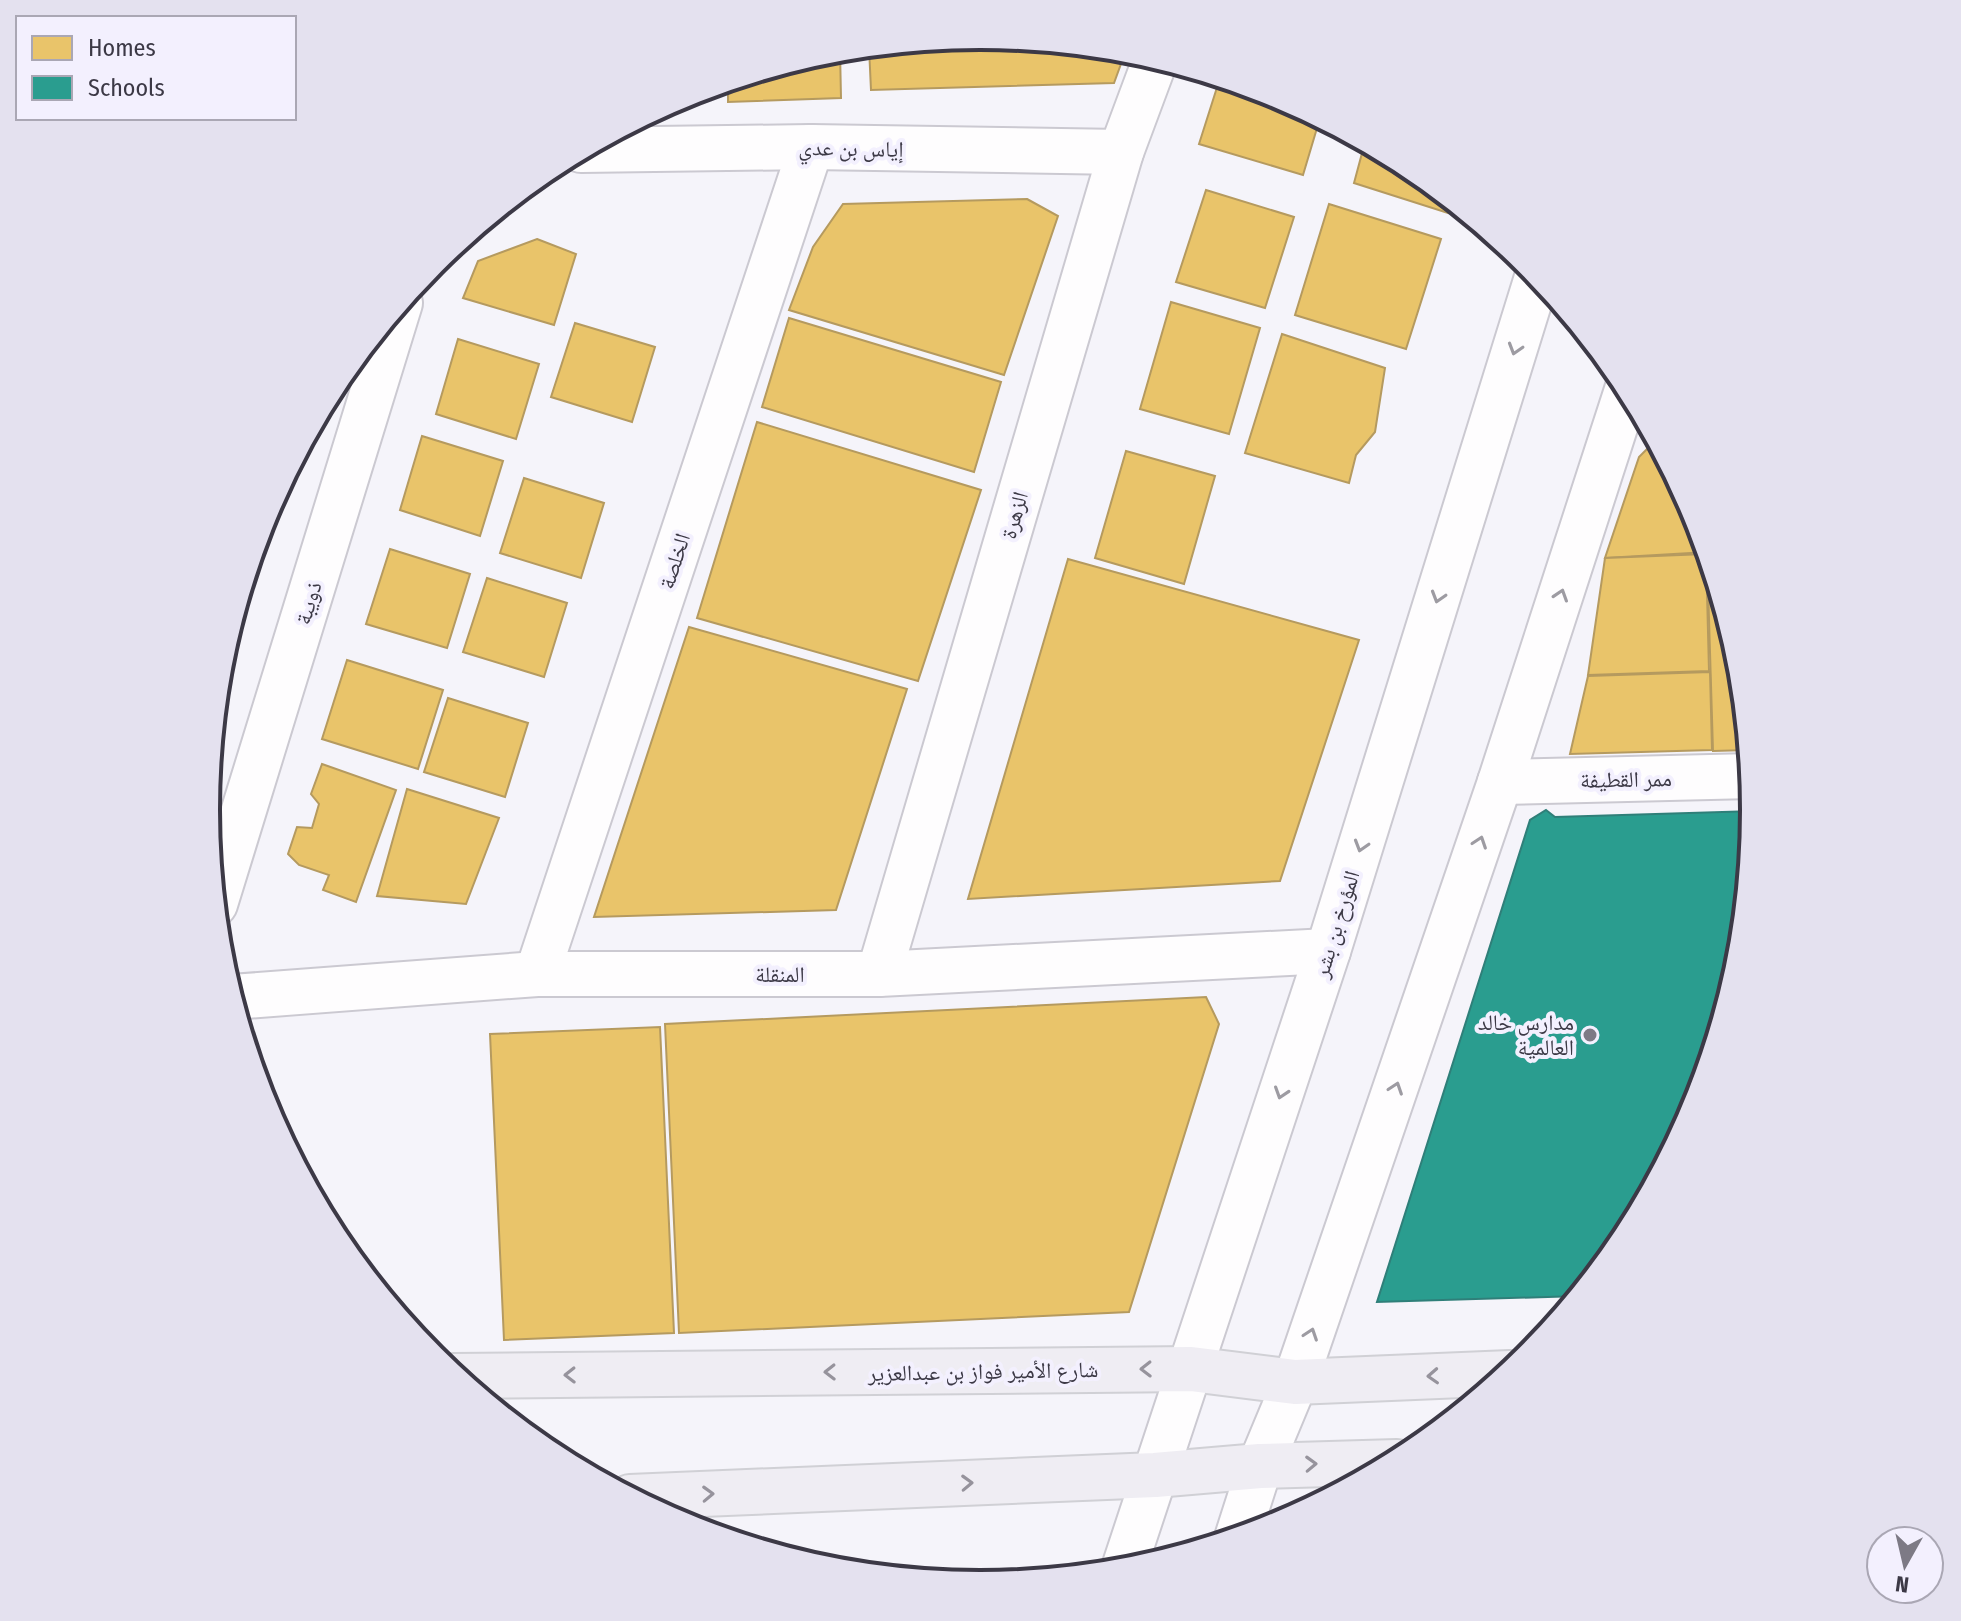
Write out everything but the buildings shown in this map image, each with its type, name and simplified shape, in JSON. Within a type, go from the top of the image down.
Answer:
[{"type":"main road","name":"شارع الأمير فواز بن عبدالعزير","points":[[472,1376],[1191,1369],[1295,1382],[1491,1374]]},
{"type":"main road","points":[[651,1496],[1371,1463]]},
{"type":"street","name":"الزهرة","points":[[879,974],[1121,152],[1151,70]]},
{"type":"street","name":"إياس بن عدي","points":[[604,150],[811,147],[1121,152]]},
{"type":"street","name":"الخلصة","points":[[537,974],[811,147]]},
{"type":"street","name":"المؤرخ بن بشر","points":[[1128,1556],[1328,951],[1533,289]]},
{"type":"street","name":"ذويبة","points":[[224,876],[392,330]]},
{"type":"street","points":[[1241,1525],[1260,1466],[1295,1382],[1500,782],[1623,404]]},
{"type":"street","name":"ممر القطيفة","points":[[1500,782],[1740,776]]},
{"type":"street","name":"المنقلة","points":[[244,996],[537,974],[879,974],[1328,951]]},
{"type":"place","name":"مدارس خالد العالمية","points":[[1590,1035]]}]
